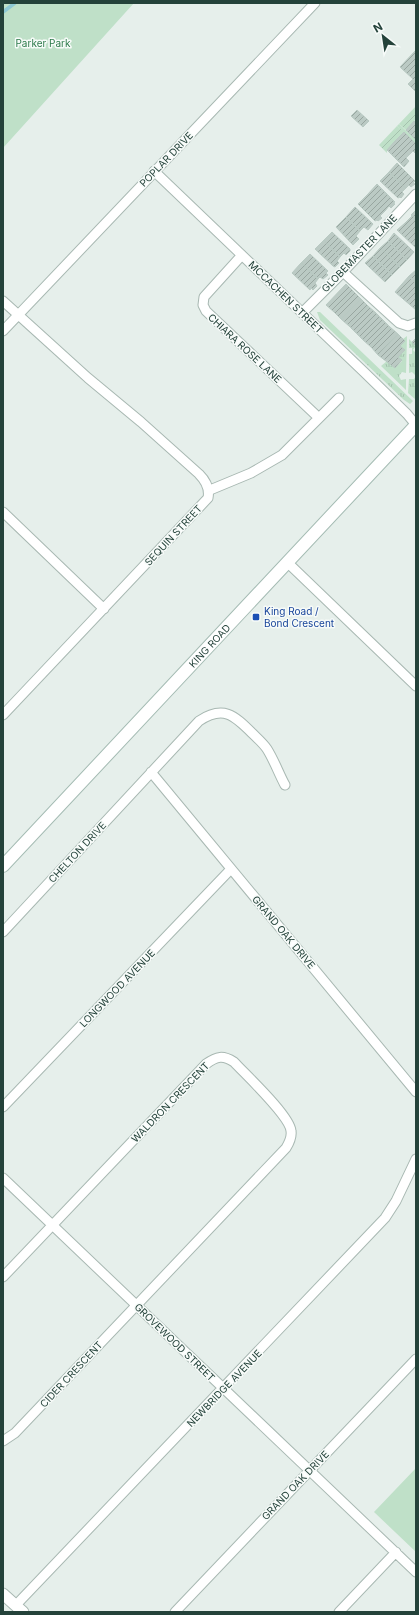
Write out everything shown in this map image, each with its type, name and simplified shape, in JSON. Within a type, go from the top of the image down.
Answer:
[{"type":"main road","name":"KING ROAD","points":[[3,866],[416,425]]},
{"type":"street","name":"POPLAR DRIVE","points":[[3,331],[315,3]]},
{"type":"street","name":"MCCACHEN STREET","points":[[154,171],[402,409],[416,425]]},
{"type":"street","name":"GLOBEMASTER LANE","points":[[302,313],[343,272],[416,194]]},
{"type":"street","name":"CHIARA ROSE LANE","points":[[242,255],[204,297],[203,305],[206,311],[319,418]]},
{"type":"street","points":[[343,272],[400,323],[408,326],[416,323]]},
{"type":"street","points":[[3,301],[88,378],[141,422],[199,474],[205,480],[210,490],[250,473],[282,455],[339,398]]},
{"type":"street","name":"SEQUIN STREET","points":[[3,715],[208,498],[210,490]]},
{"type":"street","points":[[3,512],[104,609]]},
{"type":"street","points":[[288,563],[416,686]]},
{"type":"street","name":"CHELTON DRIVE","points":[[3,932],[199,721],[213,714],[221,713],[237,718],[267,748],[285,785]]},
{"type":"street","name":"GRAND OAK DRIVE","points":[[151,772],[416,1092]]},
{"type":"street","name":"LONGWOOD AVENUE","points":[[3,1107],[231,868]]},
{"type":"street","name":"WALDRON CRESCENT","points":[[52,1225],[206,1064],[220,1056],[234,1062],[290,1124],[292,1136],[290,1142],[286,1148],[136,1305]]},
{"type":"street","name":"NEWBRIDGE AVENUE","points":[[20,1608],[385,1218],[396,1201],[416,1159]]},
{"type":"street","name":"GROVEWOOD STREET","points":[[3,1178],[416,1572]]},
{"type":"street","points":[[3,1277],[52,1225]]},
{"type":"street","name":"CIDER CRESCENT","points":[[3,1440],[15,1433],[136,1305]]},
{"type":"street","name":"GRAND OAK DRIVE","points":[[175,1612],[416,1359]]},
{"type":"street","points":[[339,1612],[396,1552]]},
{"type":"street","points":[[3,1594],[20,1608]]},
{"type":"green space","name":"Parker Park","points":[[3,3],[134,3],[3,148]]},
{"type":"green space","points":[[416,106],[416,119],[406,130],[399,124]]},
{"type":"green space","points":[[399,124],[416,140],[416,144],[397,126]]},
{"type":"green space","points":[[397,126],[404,132],[387,150],[387,153],[379,145]]},
{"type":"green space","points":[[317,312],[320,312],[413,401],[410,404],[404,400],[320,320]]},
{"type":"green space","points":[[407,336],[406,373],[402,372],[399,376],[401,380],[406,379],[406,390],[381,366],[387,361],[395,368],[402,361],[398,357],[404,350],[400,346],[405,341],[403,339]]},
{"type":"green space","points":[[409,339],[416,346],[413,350],[416,353],[416,376],[412,372],[409,373],[409,354],[412,354],[412,348],[409,348]]},
{"type":"green space","points":[[416,376],[415,399],[408,393],[409,379],[414,379]]},
{"type":"green space","points":[[416,1468],[416,1552],[374,1512]]},
{"type":"building","points":[[416,50],[416,92],[408,84],[413,79],[400,67]]},
{"type":"building","points":[[357,110],[369,121],[363,127],[351,116]]},
{"type":"building","points":[[414,121],[416,123],[416,140],[406,130]]},
{"type":"building","points":[[404,132],[416,144],[416,154],[413,151],[409,155],[395,141]]},
{"type":"building","points":[[395,141],[409,155],[406,158],[409,161],[404,167],[387,150]]},
{"type":"building","points":[[397,163],[415,181],[413,183],[415,184],[411,187],[409,185],[406,188],[389,172]]},
{"type":"building","points":[[389,172],[406,188],[402,192],[404,194],[401,198],[398,198],[380,181]]},
{"type":"building","points":[[377,184],[395,202],[391,208],[389,206],[385,211],[368,194]]},
{"type":"building","points":[[368,194],[385,211],[380,216],[382,218],[378,221],[375,221],[358,204]]},
{"type":"building","points":[[355,207],[373,224],[368,230],[364,227],[360,231],[346,217]]},
{"type":"building","points":[[416,210],[416,219],[411,215]]},
{"type":"building","points":[[412,216],[416,219],[416,234],[405,223]]},
{"type":"building","points":[[346,217],[360,231],[356,236],[359,239],[353,245],[336,227]]},
{"type":"building","points":[[405,223],[416,234],[416,248],[397,230]]},
{"type":"building","points":[[332,232],[350,249],[346,255],[344,253],[340,257],[324,240]]},
{"type":"building","points":[[394,233],[414,252],[407,260],[388,241]]},
{"type":"building","points":[[324,240],[340,257],[337,261],[339,263],[335,267],[315,249]]},
{"type":"building","points":[[388,241],[407,260],[400,267],[380,248]]},
{"type":"building","points":[[380,248],[400,267],[392,275],[373,256]]},
{"type":"building","points":[[310,254],[328,271],[326,273],[328,275],[323,279],[320,277],[318,279],[301,263]]},
{"type":"building","points":[[373,256],[392,275],[385,282],[365,263]]},
{"type":"building","points":[[301,263],[318,279],[315,283],[317,286],[313,290],[311,288],[310,290],[292,273]]},
{"type":"building","points":[[416,270],[416,283],[409,276]]},
{"type":"building","points":[[409,276],[416,283],[416,298],[402,284]]},
{"type":"building","points":[[346,284],[353,291],[334,312],[326,305]]},
{"type":"building","points":[[402,284],[416,298],[416,310],[395,292]]},
{"type":"building","points":[[353,291],[361,299],[341,319],[334,312]]},
{"type":"building","points":[[361,299],[368,306],[349,326],[341,319]]},
{"type":"building","points":[[368,306],[376,313],[356,333],[349,326]]},
{"type":"building","points":[[376,313],[383,320],[363,340],[356,333]]},
{"type":"building","points":[[383,320],[390,327],[371,347],[363,340]]},
{"type":"building","points":[[390,327],[398,334],[378,355],[371,347]]},
{"type":"building","points":[[398,334],[405,341],[400,346],[405,350],[398,357],[402,360],[395,368],[378,355]]},
{"type":"building","points":[[416,338],[416,346],[412,342]]},
{"type":"waterway","points":[[3,12],[15,3]]},
{"type":"place","name":"King Road / Bond Crescent","points":[[256,617]]}]
